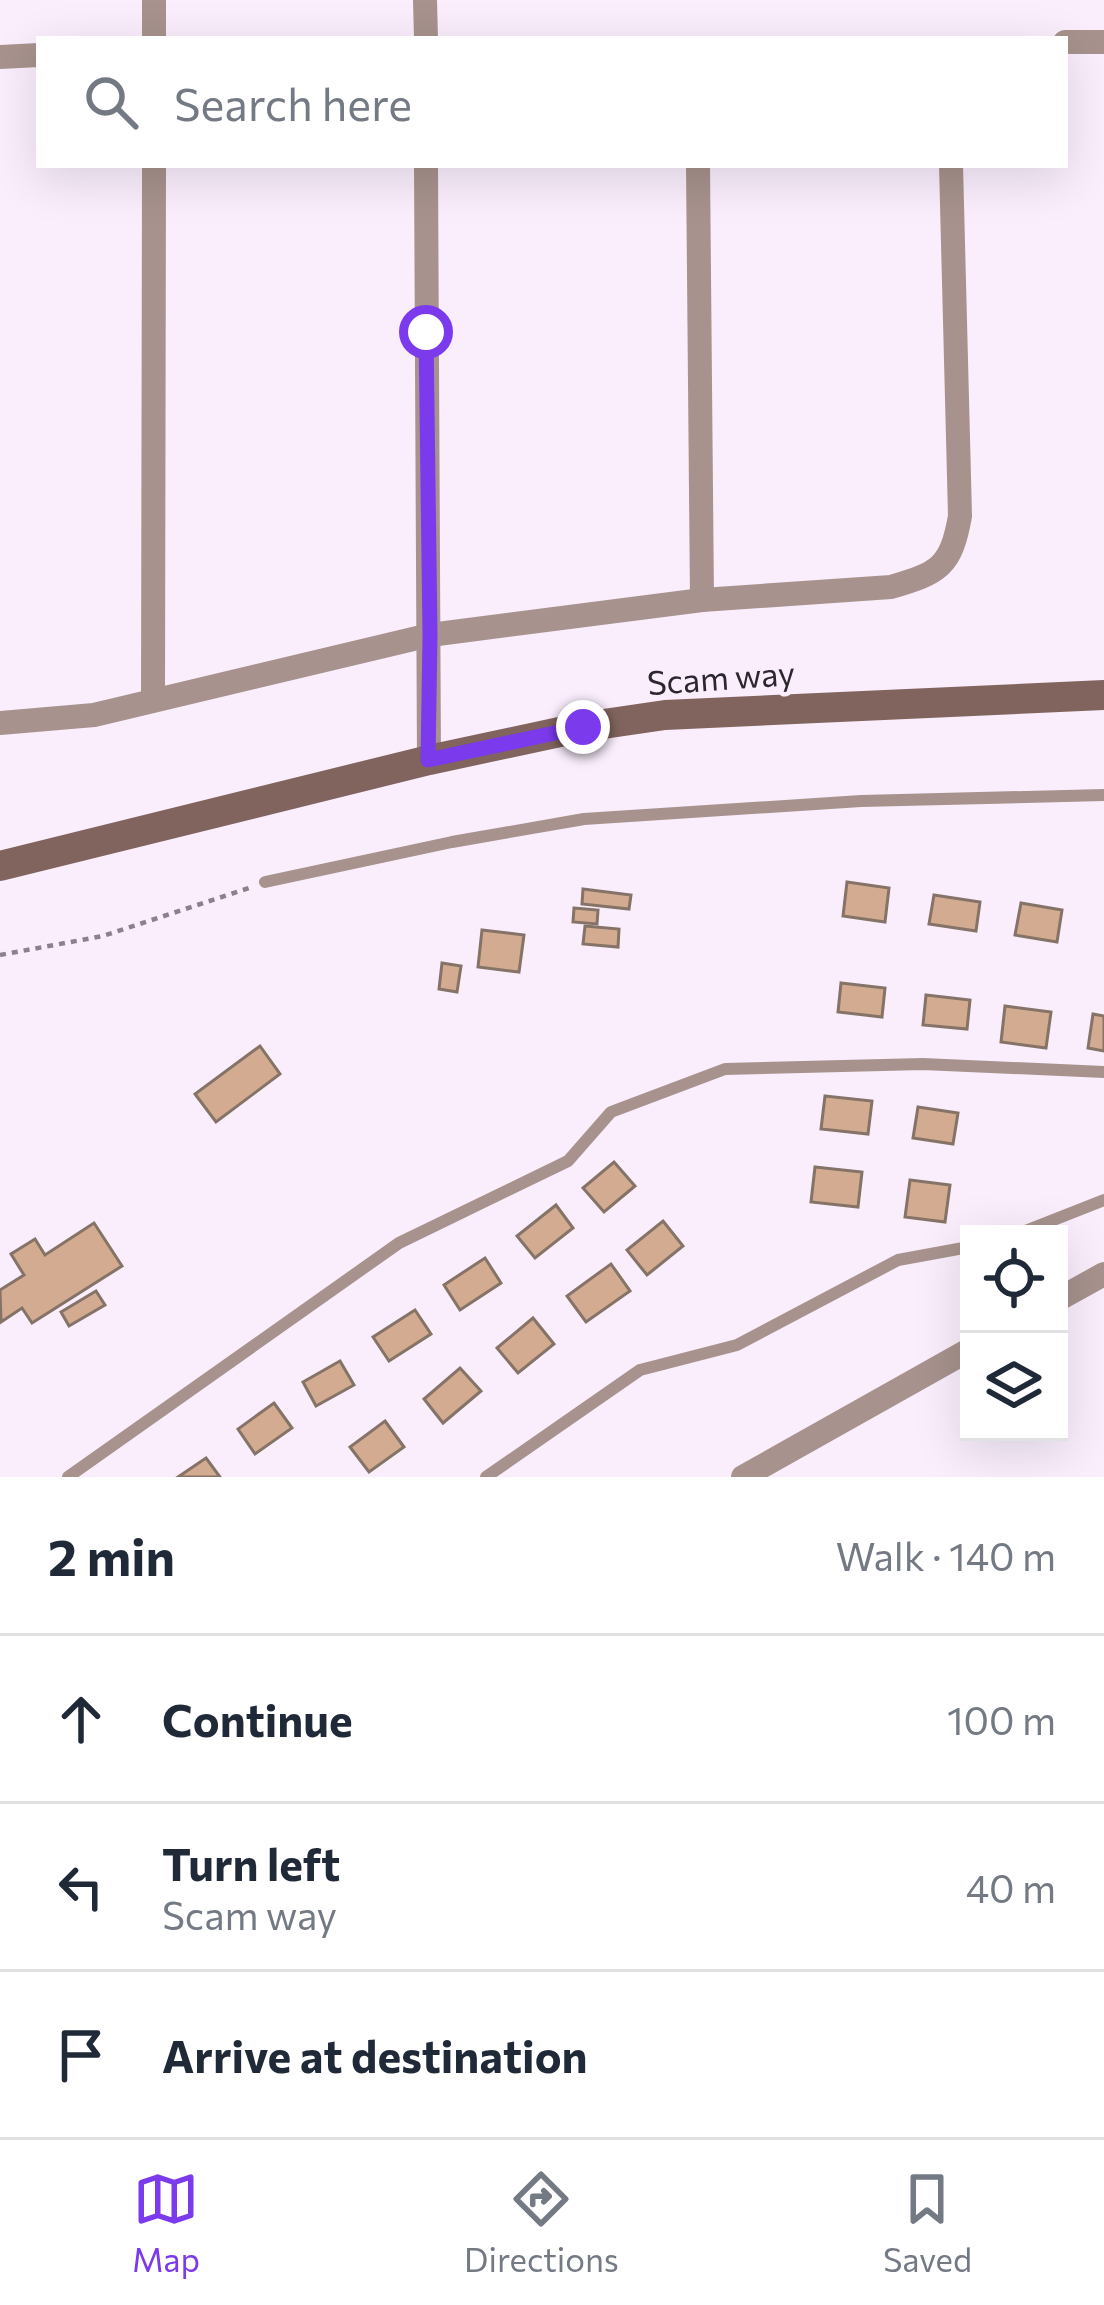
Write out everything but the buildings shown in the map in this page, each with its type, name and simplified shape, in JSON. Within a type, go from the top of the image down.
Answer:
[{"type":"street","points":[[154,0],[154,36]]},
{"type":"street","points":[[425,0],[426,36]]},
{"type":"street","points":[[1068,42],[1104,42]]},
{"type":"street","points":[[0,57],[36,56]]},
{"type":"street","points":[[153,700],[154,168]]},
{"type":"street","points":[[426,168],[428,760]]},
{"type":"street","points":[[698,168],[703,600]]},
{"type":"street","points":[[0,723],[94,715],[430,635],[703,600],[891,587],[941,566],[955,548],[960,517],[951,168]]},
{"type":"street","name":"Scam way","points":[[0,866],[428,760],[583,727],[664,715],[1104,695]]},
{"type":"street","points":[[1068,1293],[1104,1274]]},
{"type":"street","points":[[742,1477],[960,1355]]},
{"type":"lane","points":[[266,882],[584,819],[861,801],[1104,795]]},
{"type":"lane","points":[[68,1477],[399,1243],[568,1161],[611,1112],[725,1069],[923,1064],[1104,1072]]},
{"type":"lane","points":[[1040,1225],[1104,1199]]},
{"type":"lane","points":[[486,1477],[640,1370],[737,1345],[898,1260],[960,1249]]},
{"type":"path","points":[[0,955],[103,936],[266,882]]},
{"type":"route","points":[[426,332],[428,760],[583,727]]}]
